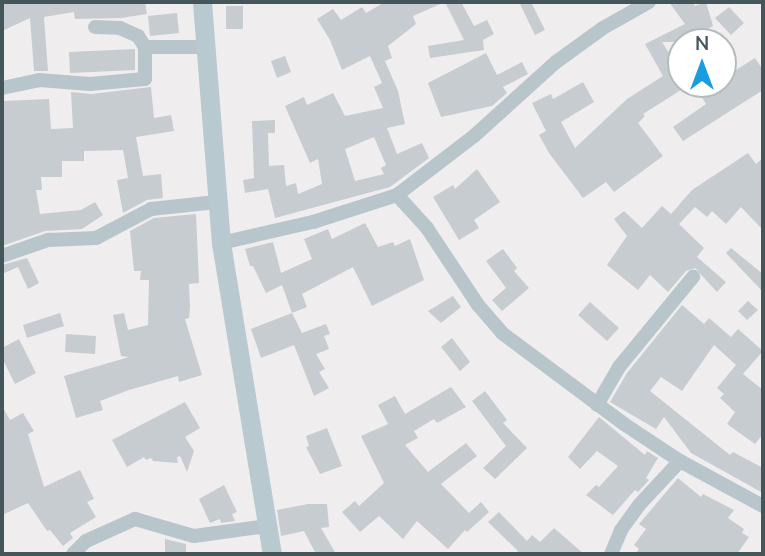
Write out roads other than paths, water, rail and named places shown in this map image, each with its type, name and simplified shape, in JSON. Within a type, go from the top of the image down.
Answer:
[{"type":"street","points":[[202,2],[221,243],[256,439],[272,554]]},
{"type":"street","points":[[221,243],[313,222],[397,195],[474,136],[556,62],[603,28],[649,2]]},
{"type":"street","points":[[2,88],[39,80],[90,84],[145,79],[145,47],[138,36],[120,28],[95,27]]},
{"type":"street","points":[[145,47],[206,47]]},
{"type":"street","points":[[397,195],[427,228],[478,305],[502,333],[597,405],[680,461],[763,506]]},
{"type":"street","points":[[2,256],[48,240],[96,238],[151,209],[217,202]]},
{"type":"street","points":[[597,405],[619,367],[693,276]]},
{"type":"street","points":[[611,554],[621,530],[639,505],[680,461]]},
{"type":"street","points":[[73,554],[86,541],[135,519],[194,536],[267,526]]}]
